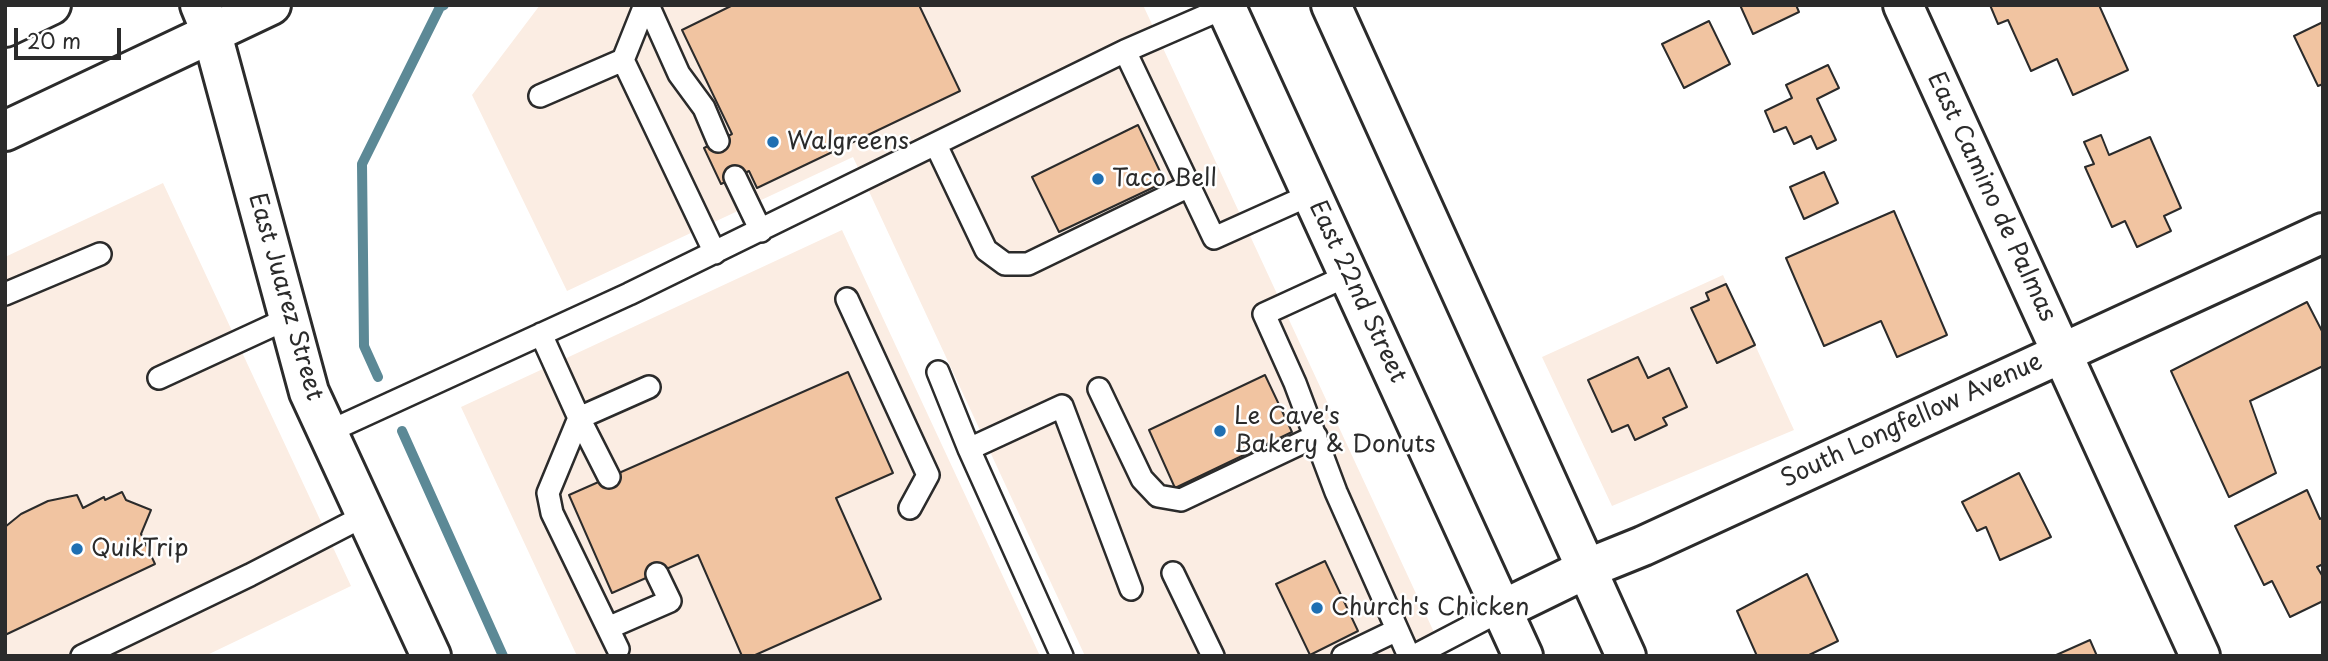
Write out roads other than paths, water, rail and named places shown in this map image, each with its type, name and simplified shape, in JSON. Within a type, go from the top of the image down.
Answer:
[{"type":"street","points":[[5,27],[51,5]]},
{"type":"street","points":[[5,131],[206,19],[271,5]]},
{"type":"street","points":[[1331,5],[1626,656]]},
{"type":"street","name":"East Camino de Palmas","points":[[1903,5],[2200,656]]},
{"type":"street","name":"East 22nd Street","points":[[1226,6],[1523,656]]},
{"type":"street","name":"East Juarez Street","points":[[206,19],[309,392],[431,656]]},
{"type":"street","name":"South Longfellow Avenue","points":[[1502,610],[1586,569],[1656,540],[2323,233]]},
{"type":"lane","points":[[540,96],[623,60],[646,5]]},
{"type":"lane","points":[[646,5],[679,74],[704,108],[718,141]]},
{"type":"lane","points":[[328,432],[715,253],[1125,51],[1226,6]]},
{"type":"lane","points":[[1125,51],[1214,237],[1312,194]]},
{"type":"lane","points":[[623,60],[715,253]]},
{"type":"lane","points":[[936,145],[986,250],[1005,264],[1028,264],[1189,186]]},
{"type":"lane","points":[[735,177],[761,231]]},
{"type":"lane","points":[[5,295],[100,254]]},
{"type":"lane","points":[[1349,275],[1264,314],[1295,383],[1336,492],[1397,630],[1411,656],[1502,610]]},
{"type":"lane","points":[[847,299],[928,475],[910,508]]},
{"type":"lane","points":[[159,378],[289,318]]},
{"type":"lane","points":[[541,334],[579,418],[610,477]]},
{"type":"lane","points":[[938,372],[1062,656]]},
{"type":"lane","points":[[618,649],[552,513],[548,493],[579,418],[649,387]]},
{"type":"lane","points":[[1099,389],[1142,479],[1158,496],[1181,500],[1315,436]]},
{"type":"lane","points":[[970,449],[1062,406],[1131,589]]},
{"type":"lane","points":[[82,656],[250,575],[366,515]]},
{"type":"lane","points":[[1173,573],[1213,656]]},
{"type":"lane","points":[[608,628],[670,601],[657,574]]},
{"type":"lane","points":[[1343,656],[1397,630]]},
{"type":"waterway","points":[[378,377],[364,346],[362,164],[440,7],[444,5]]},
{"type":"waterway","points":[[402,431],[503,656]]},
{"type":"place","name":"Walgreens","points":[[773,142]]},
{"type":"place","name":"Taco Bell","points":[[1098,179]]},
{"type":"place","name":"Le Cave's Bakery & Donuts","points":[[1220,431]]},
{"type":"place","name":"QuikTrip","points":[[77,549]]},
{"type":"place","name":"Church's Chicken","points":[[1317,608]]}]
